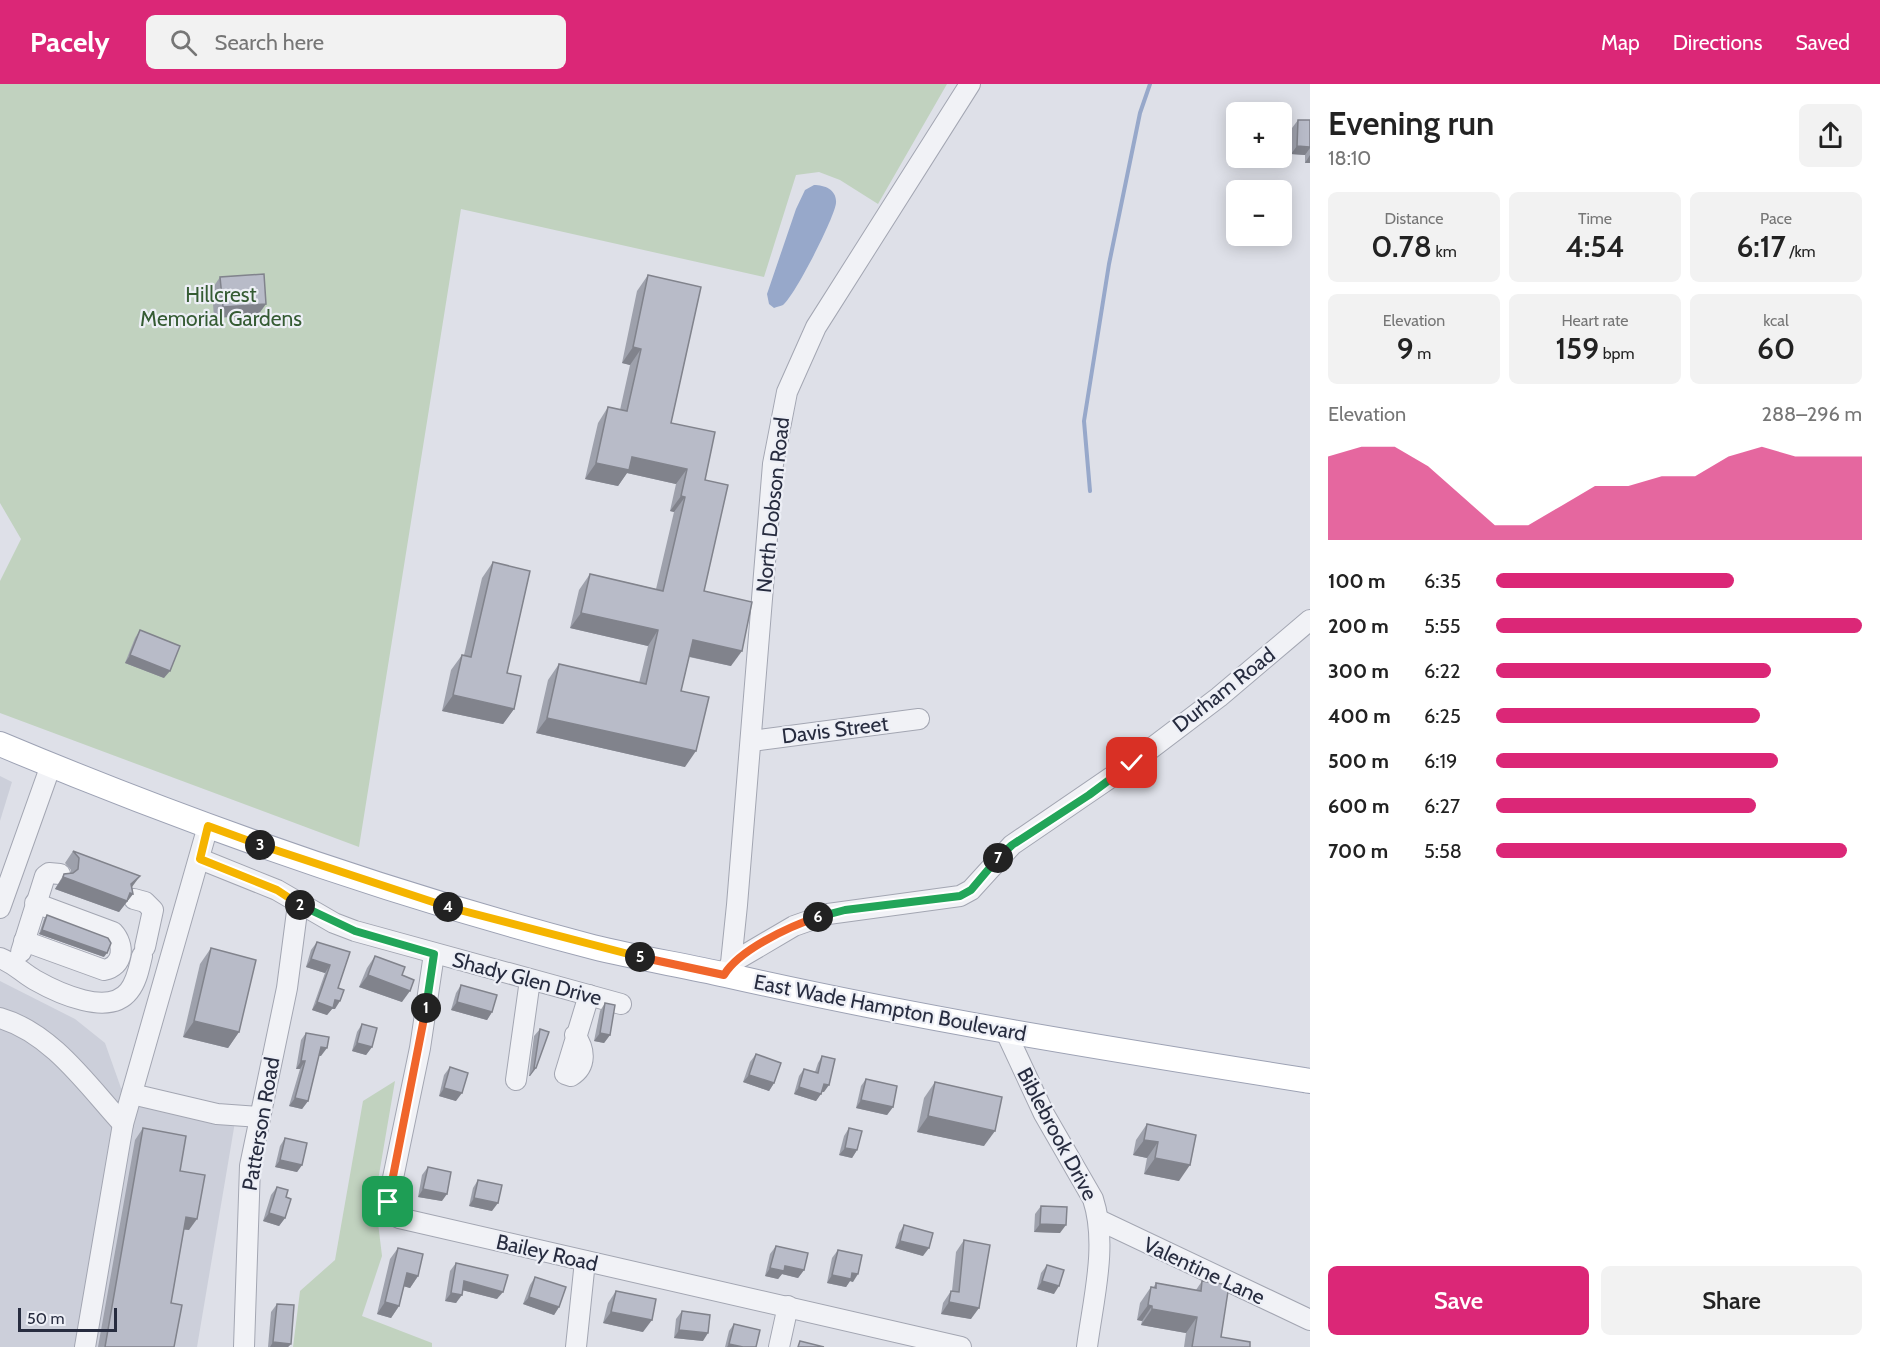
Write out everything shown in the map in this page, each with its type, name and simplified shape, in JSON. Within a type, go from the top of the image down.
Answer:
[{"type":"main road","name":"East Wade Hampton Boulevard","points":[[0,744],[105,789],[304,861],[449,908],[598,948],[728,969],[799,992],[1096,1047],[1310,1081]]},
{"type":"main road","name":"East Wade Hampton Boulevard","points":[[1096,1047],[1310,1096]]},
{"type":"street","name":"North Dobson Road","points":[[728,969],[752,741],[773,464],[787,392],[816,327],[970,84]]},
{"type":"street","name":"Durham Road","points":[[728,969],[794,926],[828,914],[960,896],[971,890],[1012,845],[1124,769],[1219,697],[1310,620]]},
{"type":"street","name":"Davis Street","points":[[752,741],[919,719]]},
{"type":"street","points":[[0,908],[51,765]]},
{"type":"street","points":[[85,1347],[123,1124],[208,826]]},
{"type":"street","name":"Shady Glen Drive","points":[[200,859],[277,890],[298,904],[355,931],[621,1004]]},
{"type":"street","points":[[60,873],[48,873],[45,876],[24,940],[9,961],[34,979],[94,1004],[117,1002],[129,991],[144,952],[152,920],[151,907],[134,899]]},
{"type":"street","points":[[24,940],[104,970],[110,969],[121,956],[121,942],[113,932],[35,903]]},
{"type":"street","name":"Patterson Road","points":[[244,1347],[250,1166],[287,988],[298,904]]},
{"type":"street","points":[[152,920],[180,928]]},
{"type":"street","name":"Bailey Road","points":[[434,954],[420,1048],[388,1202],[390,1208],[405,1220],[961,1347]]},
{"type":"street","points":[[516,1080],[530,980]]},
{"type":"street","points":[[575,1035],[589,995]]},
{"type":"street","points":[[0,1018],[32,1032],[54,1050],[123,1124]]},
{"type":"street","name":"Biblebrook Drive","points":[[1005,1030],[1044,1114],[1093,1199],[1099,1220],[1084,1345]]},
{"type":"street","points":[[132,1094],[217,1114],[260,1117]]},
{"type":"street","name":"Valentine Lane","points":[[1099,1220],[1310,1320]]},
{"type":"street","points":[[576,1347],[585,1261]]},
{"type":"street","points":[[779,1347],[788,1306]]},
{"type":"shaded area","points":[[0,776],[12,782],[0,821]]},
{"type":"shaded area","points":[[0,981],[75,1019],[105,1043],[121,1088],[235,1122],[197,1347],[0,1347]]},
{"type":"green space","name":"Hillcrest Memorial Gardens","points":[[0,84],[947,84],[878,204],[840,180],[819,172],[796,175],[764,277],[461,209],[359,847],[0,713],[0,581],[21,539],[0,503]]},
{"type":"green space","points":[[395,1081],[375,1198],[382,1256],[362,1316],[432,1343],[432,1347],[293,1347],[300,1291],[335,1260],[363,1101]]},
{"type":"water","points":[[814,185],[826,187],[835,195],[834,211],[796,288],[783,305],[774,308],[769,304],[767,294],[796,209],[805,190]]},
{"type":"building","points":[[1298,120],[1310,120],[1310,147],[1297,146]]},
{"type":"building","points":[[264,274],[266,304],[223,307],[220,277]]},
{"type":"building","points":[[648,275],[701,287],[671,423],[715,432],[705,480],[728,485],[704,591],[752,602],[742,651],[693,640],[681,691],[709,697],[696,751],[547,718],[559,664],[646,684],[658,630],[581,613],[590,574],[663,591],[685,497],[681,496],[687,469],[632,457],[629,470],[596,463],[608,407],[627,411],[641,349],[633,347]]},
{"type":"building","points":[[493,562],[530,571],[507,673],[521,676],[514,709],[453,695],[462,655],[471,657]]},
{"type":"building","points":[[140,630],[180,646],[170,671],[130,655]]},
{"type":"building","points":[[73,851],[140,876],[131,884],[133,894],[130,893],[127,901],[63,877],[64,874],[73,873],[78,869],[79,858]]},
{"type":"building","points":[[47,915],[108,938],[111,943],[107,953],[42,930]]},
{"type":"building","points":[[317,942],[350,952],[338,988],[344,990],[340,1001],[335,1000],[333,1008],[317,1002],[330,965],[311,959]]},
{"type":"building","points":[[211,948],[256,960],[239,1032],[194,1021]]},
{"type":"building","points":[[375,956],[405,967],[402,975],[414,980],[410,991],[368,975]]},
{"type":"building","points":[[461,985],[497,995],[492,1012],[457,1002]]},
{"type":"building","points":[[605,1003],[615,1005],[610,1035],[600,1033]]},
{"type":"building","points":[[362,1024],[377,1028],[372,1047],[357,1043]]},
{"type":"building","points":[[540,1029],[549,1032],[536,1068],[534,1068]]},
{"type":"building","points":[[306,1033],[329,1037],[327,1048],[321,1047],[308,1101],[295,1098],[305,1061],[301,1061]]},
{"type":"building","points":[[756,1054],[781,1063],[774,1083],[749,1075]]},
{"type":"building","points":[[822,1056],[835,1059],[829,1085],[824,1084],[821,1094],[799,1087],[804,1069],[818,1073]]},
{"type":"building","points":[[450,1067],[468,1073],[462,1093],[444,1088]]},
{"type":"building","points":[[866,1079],[897,1086],[893,1107],[861,1100]]},
{"type":"building","points":[[935,1082],[1002,1097],[995,1131],[928,1116]]},
{"type":"building","points":[[1147,1124],[1196,1135],[1190,1165],[1155,1158],[1158,1142],[1144,1140]]},
{"type":"building","points":[[143,1128],[186,1136],[180,1171],[205,1175],[197,1219],[186,1217],[171,1303],[182,1305],[174,1347],[105,1347]]},
{"type":"building","points":[[849,1128],[862,1131],[857,1150],[845,1148]]},
{"type":"building","points":[[285,1138],[307,1143],[302,1165],[280,1160]]},
{"type":"building","points":[[428,1167],[451,1172],[447,1194],[423,1189]]},
{"type":"building","points":[[478,1180],[502,1185],[498,1203],[474,1198]]},
{"type":"building","points":[[277,1187],[288,1190],[286,1197],[291,1199],[285,1218],[269,1213]]},
{"type":"building","points":[[1041,1206],[1067,1207],[1066,1225],[1040,1224]]},
{"type":"building","points":[[904,1225],[933,1233],[929,1248],[900,1241]]},
{"type":"building","points":[[964,1240],[990,1245],[979,1308],[949,1302],[951,1291],[959,1292]]},
{"type":"building","points":[[776,1246],[808,1253],[804,1270],[785,1266],[784,1271],[770,1268]]},
{"type":"building","points":[[398,1248],[423,1254],[418,1276],[407,1273],[399,1306],[385,1302]]},
{"type":"building","points":[[838,1250],[862,1255],[858,1274],[852,1273],[851,1279],[832,1275]]},
{"type":"building","points":[[456,1263],[508,1275],[503,1292],[464,1281],[462,1295],[451,1293]]},
{"type":"building","points":[[1047,1265],[1064,1270],[1059,1286],[1042,1281]]},
{"type":"building","points":[[535,1277],[566,1287],[559,1307],[529,1297]]},
{"type":"building","points":[[1202,1281],[1229,1285],[1221,1337],[1250,1342],[1250,1347],[1192,1347],[1197,1317],[1152,1309],[1152,1306],[1148,1305],[1151,1287],[1156,1288],[1156,1283],[1201,1291]]},
{"type":"building","points":[[616,1291],[656,1299],[652,1320],[611,1312]]},
{"type":"building","points":[[277,1304],[294,1305],[291,1344],[273,1342]]},
{"type":"building","points":[[682,1311],[710,1315],[708,1333],[679,1330]]},
{"type":"building","points":[[734,1324],[760,1330],[756,1347],[729,1344]]},
{"type":"building","points":[[800,1341],[824,1347],[798,1347]]},
{"type":"waterway","points":[[1090,491],[1084,421],[1109,264],[1140,113],[1150,84]]},
{"type":"route","points":[[388,1202],[420,1048],[434,954],[334,923],[277,890],[200,859],[208,826],[304,861],[449,908],[598,948],[724,975],[731,963],[779,934],[811,919],[845,910],[948,900],[960,896],[971,890],[1012,845],[1089,795],[1132,763]]}]
